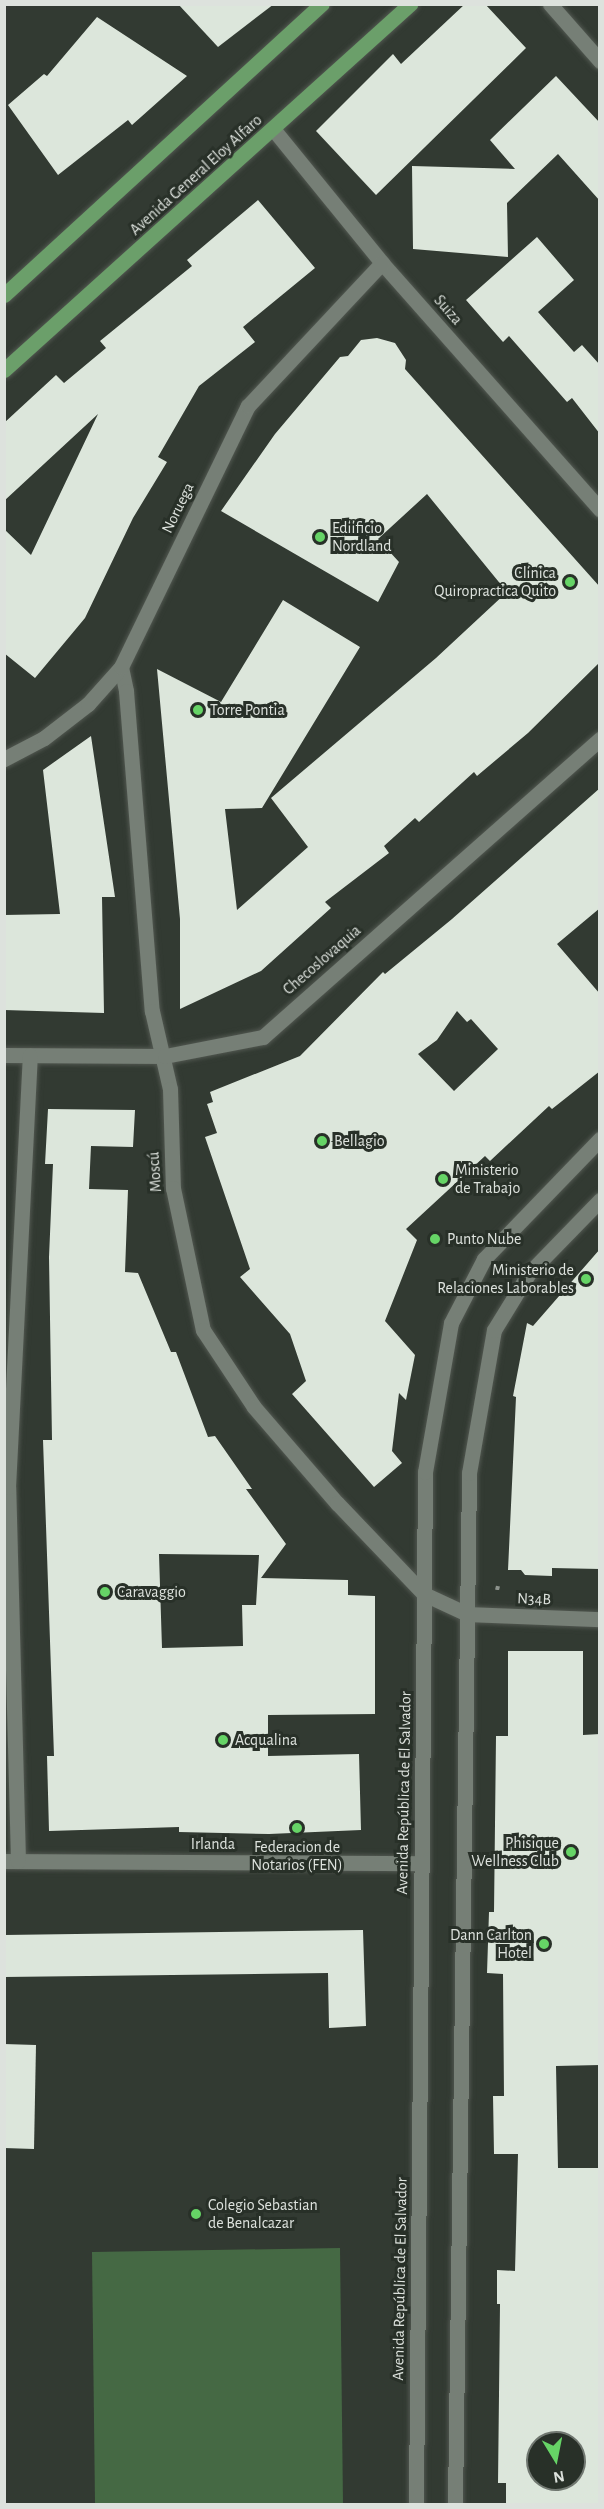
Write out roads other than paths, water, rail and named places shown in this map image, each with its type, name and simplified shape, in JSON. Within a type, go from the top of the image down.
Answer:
[{"type":"main road","points":[[4,295],[322,4]]},
{"type":"main road","name":"Avenida General Eloy Alfaro","points":[[4,370],[274,130],[410,4]]},
{"type":"street","points":[[550,4],[600,61]]},
{"type":"street","name":"Suiza","points":[[274,130],[382,263],[600,509]]},
{"type":"street","name":"Noruega","points":[[4,759],[44,738],[88,704],[121,667],[248,406],[382,263]]},
{"type":"street","name":"Moscú","points":[[121,667],[126,691],[152,1011],[165,1056],[172,1188],[203,1330],[254,1407],[337,1503],[424,1594]]},
{"type":"street","name":"Checoslovaquia","points":[[4,1055],[165,1056],[263,1037],[600,739]]},
{"type":"street","points":[[11,1861],[8,1487],[30,1056]]},
{"type":"street","name":"Avenida República de El Salvador","points":[[416,2505],[425,1472],[451,1323],[484,1259],[600,1139]]},
{"type":"street","points":[[455,2505],[468,1473],[494,1330],[528,1273],[600,1200]]},
{"type":"street","points":[[424,1594],[467,1614]]},
{"type":"street","name":"N34B","points":[[467,1614],[600,1619]]},
{"type":"street","name":"Irlanda","points":[[11,1861],[422,1863]]},
{"type":"place","name":"Ediificio Nordland","points":[[320,537]]},
{"type":"place","name":"Clinica Quiropractica Quito","points":[[570,582]]},
{"type":"place","name":"Torre Pontia","points":[[198,710]]},
{"type":"place","name":"Bellagio","points":[[322,1141]]},
{"type":"place","name":"Ministerio de Trabajo","points":[[443,1179]]},
{"type":"place","name":"Punto Nube","points":[[435,1239]]},
{"type":"place","name":"Ministerio de Relaciones Laborables","points":[[586,1279]]},
{"type":"place","name":"Caravaggio","points":[[105,1592]]},
{"type":"place","name":"Acqualina","points":[[223,1740]]},
{"type":"place","name":"Federacion de Notarios (FEN)","points":[[297,1828]]},
{"type":"place","name":"Phisique Wellness Club","points":[[571,1852]]},
{"type":"place","name":"Dann Carlton Hotel","points":[[544,1944]]},
{"type":"place","name":"Colegio Sebastian de Benalcazar","points":[[196,2214]]}]
